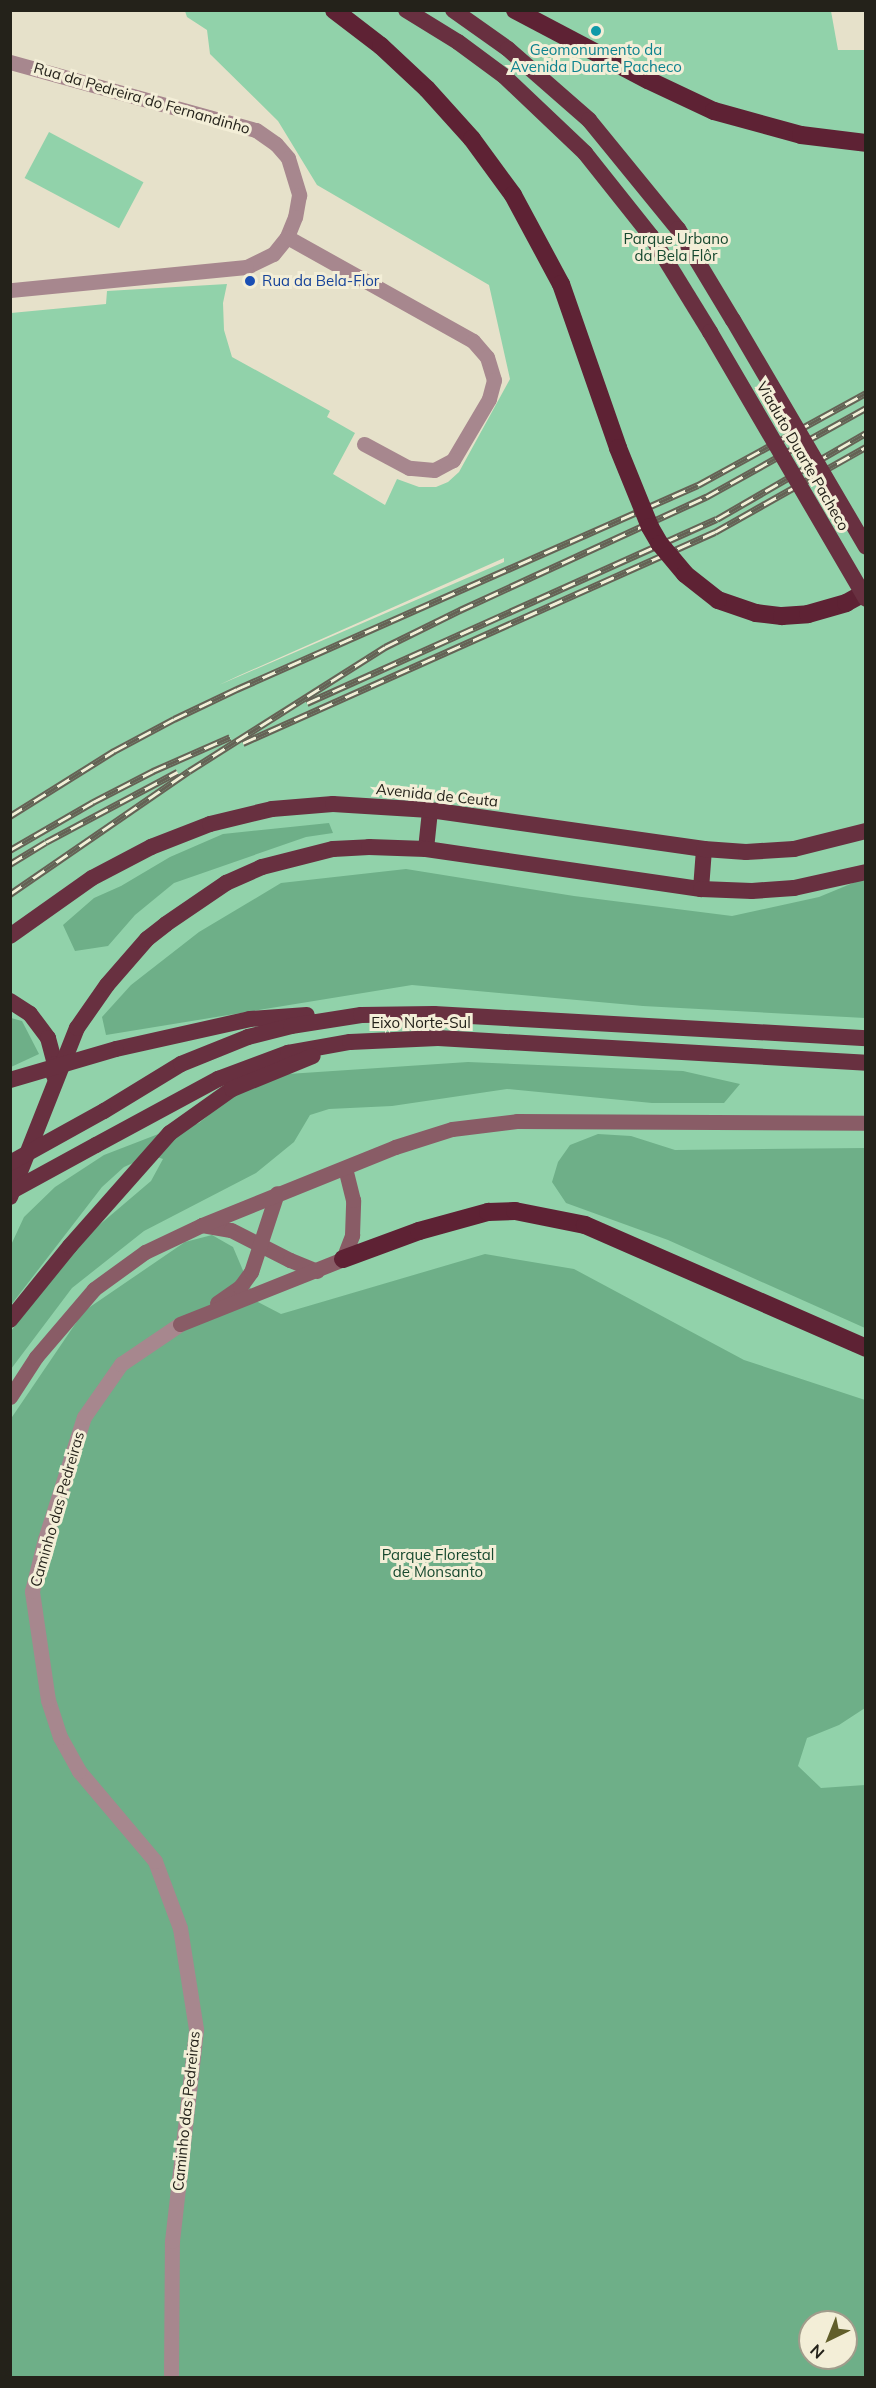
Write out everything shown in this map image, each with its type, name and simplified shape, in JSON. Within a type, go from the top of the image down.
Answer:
[{"type":"highway","points":[[334,10],[381,46],[427,89],[472,139],[513,195],[561,284],[618,448],[650,527],[660,544],[685,574],[717,600],[756,613],[782,616],[808,614],[846,603],[866,592]]},
{"type":"highway","name":"Viaduto Duarte Pacheco","points":[[406,10],[458,42],[504,76],[585,153],[651,236],[710,332],[866,599]]},
{"type":"highway","name":"Viaduto Duarte Pacheco","points":[[453,10],[536,72],[603,136],[678,229],[866,547]]},
{"type":"highway","points":[[515,10],[648,80],[714,111],[801,135],[866,143]]},
{"type":"highway","name":"Avenida de Ceuta","points":[[10,935],[92,878],[150,847],[210,824],[272,809],[333,804],[430,810],[704,849],[746,852],[794,849],[866,831]]},
{"type":"highway","points":[[426,849],[430,810]]},
{"type":"highway","points":[[10,1197],[77,1028],[90,1009],[147,939],[191,905],[226,883],[262,867],[333,849],[369,847],[426,849],[701,889],[752,891],[794,888],[866,872]]},
{"type":"highway","points":[[701,889],[704,849]]},
{"type":"highway","points":[[10,1001],[30,1014],[48,1038],[55,1064],[53,1086]]},
{"type":"highway","name":"Eixo Norte-Sul","points":[[10,1163],[104,1111],[181,1064],[226,1046],[291,1026],[338,1017],[434,1014],[866,1038]]},
{"type":"highway","points":[[10,1080],[116,1049],[250,1020],[282,1016],[338,1017]]},
{"type":"highway","name":"Eixo Norte-Sul","points":[[10,1192],[186,1094],[227,1075],[288,1053],[350,1042],[438,1038],[866,1063]]},
{"type":"highway","points":[[10,1320],[70,1246],[170,1133],[205,1105],[232,1089],[350,1042]]},
{"type":"highway","points":[[343,1259],[419,1231],[488,1212],[515,1211],[585,1225],[866,1348]]},
{"type":"main road","points":[[10,1397],[36,1357],[94,1289],[145,1252],[277,1193],[395,1147],[452,1129],[517,1121],[866,1123]]},
{"type":"main road","points":[[180,1324],[343,1259],[352,1235],[353,1200],[345,1168]]},
{"type":"main road","points":[[180,1324],[240,1287],[251,1272],[262,1246],[277,1193]]},
{"type":"main road","points":[[202,1225],[231,1230],[317,1271]]},
{"type":"street","name":"Rua da Pedreira do Fernandinho","points":[[10,62],[256,130],[276,144],[288,158],[295,175],[299,195],[295,217],[287,237]]},
{"type":"street","points":[[10,290],[240,268],[273,254],[287,237],[473,341],[487,357],[494,380],[489,399],[453,460],[434,470],[409,468],[364,444]]},
{"type":"street","name":"Caminho das Pedreiras","points":[[171,2378],[172,2241],[196,2029],[180,1928],[155,1861],[79,1771],[60,1737],[48,1700],[32,1591],[45,1539],[84,1417],[122,1364],[180,1324]]},
{"type":"green space","name":"Parque Florestal de Monsanto","points":[[185,11],[831,11],[838,50],[866,50],[865,2377],[11,2378],[11,313],[106,304],[107,291],[227,284],[223,303],[224,330],[232,357],[330,411],[327,417],[355,433],[333,474],[385,505],[397,479],[419,487],[436,487],[448,482],[459,472],[510,379],[489,285],[317,185],[278,121],[210,54],[207,30],[187,17]],"holes":[[[504,558],[504,562],[219,685]]]},
{"type":"green space","points":[[49,132],[143,182],[119,228],[25,178]]},
{"type":"green space","points":[[329,823],[333,833],[306,837],[174,883],[135,915],[108,946],[75,951],[63,925],[94,898],[121,886],[170,857],[223,834]]},
{"type":"green space","points":[[406,869],[574,896],[732,916],[819,897],[865,878],[865,1018],[643,1006],[412,985],[106,1035],[102,1017],[131,985],[199,932],[281,883]]},
{"type":"green space","points":[[11,1018],[22,1021],[39,1054],[11,1067]]},
{"type":"green space","points":[[468,1062],[683,1071],[740,1084],[724,1103],[652,1103],[507,1089],[392,1106],[329,1109],[310,1115],[294,1142],[256,1173],[144,1231],[72,1288],[11,1369],[11,1331],[84,1238],[151,1181],[163,1159],[151,1155],[124,1167],[102,1187],[11,1305],[11,1245],[24,1217],[55,1187],[104,1155],[161,1133],[199,1123],[231,1097],[288,1074]]},
{"type":"green space","points":[[598,1134],[631,1136],[675,1150],[865,1148],[865,1328],[668,1240],[566,1203],[552,1182],[558,1162],[570,1145]]},
{"type":"green space","points":[[212,1235],[233,1247],[256,1301],[281,1314],[485,1254],[574,1269],[744,1360],[865,1400],[865,1708],[839,1725],[807,1738],[798,1766],[821,1788],[865,1785],[865,2377],[11,2377],[10,1420],[84,1311],[185,1242]]},
{"type":"railway","points":[[10,816],[114,751],[174,719],[698,485],[866,393]]},
{"type":"railway","points":[[10,894],[189,771],[385,647],[706,497],[866,408]]},
{"type":"railway","points":[[307,703],[717,519],[866,433]]},
{"type":"railway","points":[[243,743],[715,532],[866,447]]},
{"type":"railway","points":[[10,850],[93,802],[153,771],[230,737]]},
{"type":"railway","points":[[10,864],[46,842],[177,772]]},
{"type":"place","name":"Geomonumento da Avenida Duarte Pacheco","points":[[596,31]]},
{"type":"place","name":"Rua da Bela-Flor","points":[[250,281]]},
{"type":"park label","name":"Parque Urbano da Bela Flôr","points":[[676,246]]}]
